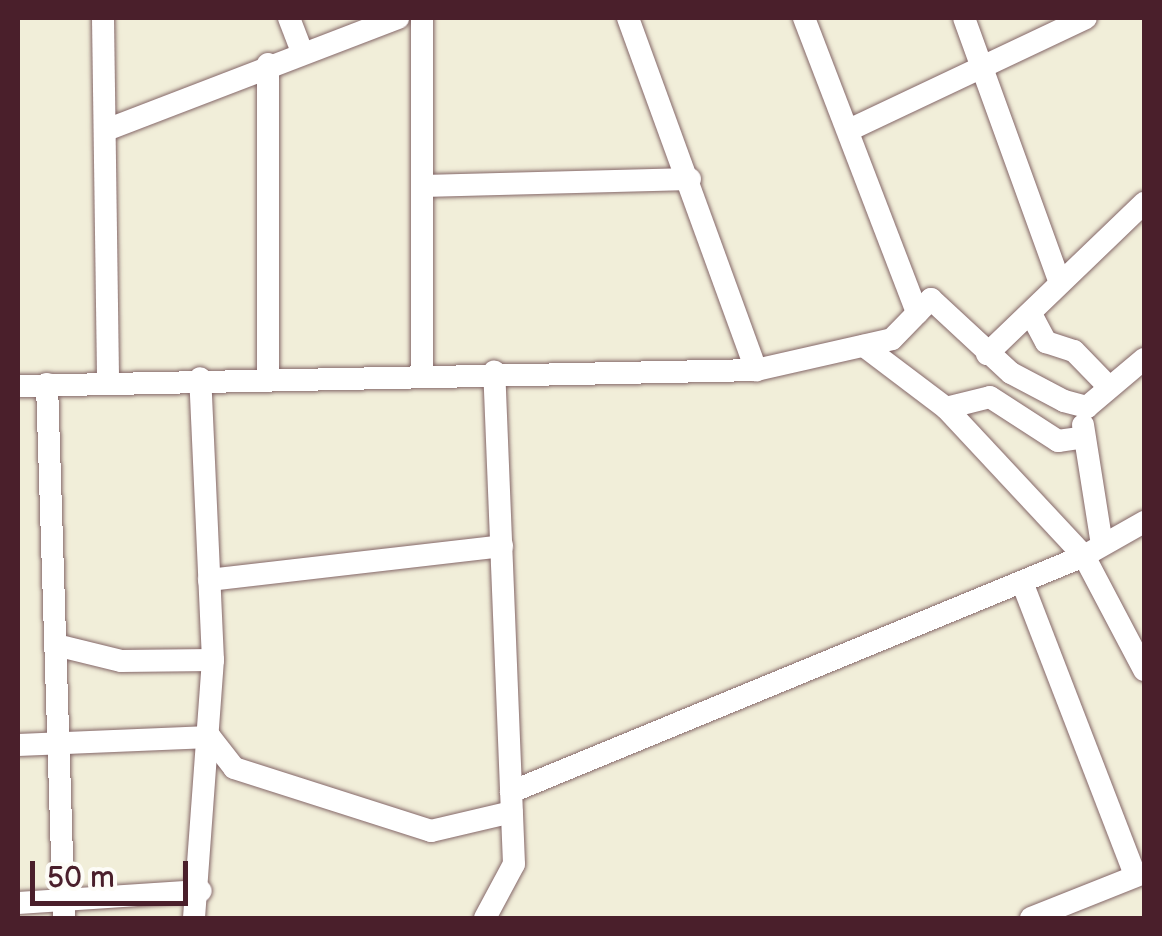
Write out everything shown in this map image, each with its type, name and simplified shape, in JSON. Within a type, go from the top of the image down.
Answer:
[{"type":"street","points":[[103,18],[108,380]]},
{"type":"street","points":[[289,18],[302,52]]},
{"type":"street","points":[[106,130],[268,64],[398,18]]},
{"type":"street","points":[[422,18],[422,371]]},
{"type":"street","points":[[628,18],[690,179],[756,370]]},
{"type":"street","points":[[804,18],[918,313]]},
{"type":"street","points":[[964,18],[1059,280]]},
{"type":"street","points":[[849,130],[985,70],[1086,18]]},
{"type":"street","points":[[268,64],[268,376]]},
{"type":"street","points":[[424,186],[690,179]]},
{"type":"street","points":[[987,354],[1031,314],[1059,280],[1144,203]]},
{"type":"street","points":[[18,386],[422,371],[756,370],[892,340],[931,299],[987,354],[1038,389],[1087,407]]},
{"type":"street","points":[[1031,314],[1046,342],[1074,352],[1108,387]]},
{"type":"street","points":[[864,346],[946,408],[1093,550]]},
{"type":"street","points":[[1144,359],[1087,407],[1080,438],[1093,550],[1144,670]]},
{"type":"street","points":[[485,918],[511,877],[494,371]]},
{"type":"street","points":[[194,918],[201,892],[213,660],[200,378]]},
{"type":"street","points":[[47,384],[64,744],[65,910]]},
{"type":"street","points":[[946,408],[990,397],[1058,442],[1080,438]]},
{"type":"street","points":[[210,738],[234,768],[431,831],[511,802],[1022,582],[1144,522]]},
{"type":"street","points":[[209,580],[502,546]]},
{"type":"street","points":[[1022,582],[1140,873],[1031,918]]},
{"type":"street","points":[[60,646],[121,661],[213,660]]},
{"type":"street","points":[[18,745],[210,738]]},
{"type":"street","points":[[18,903],[65,910],[201,892]]}]
